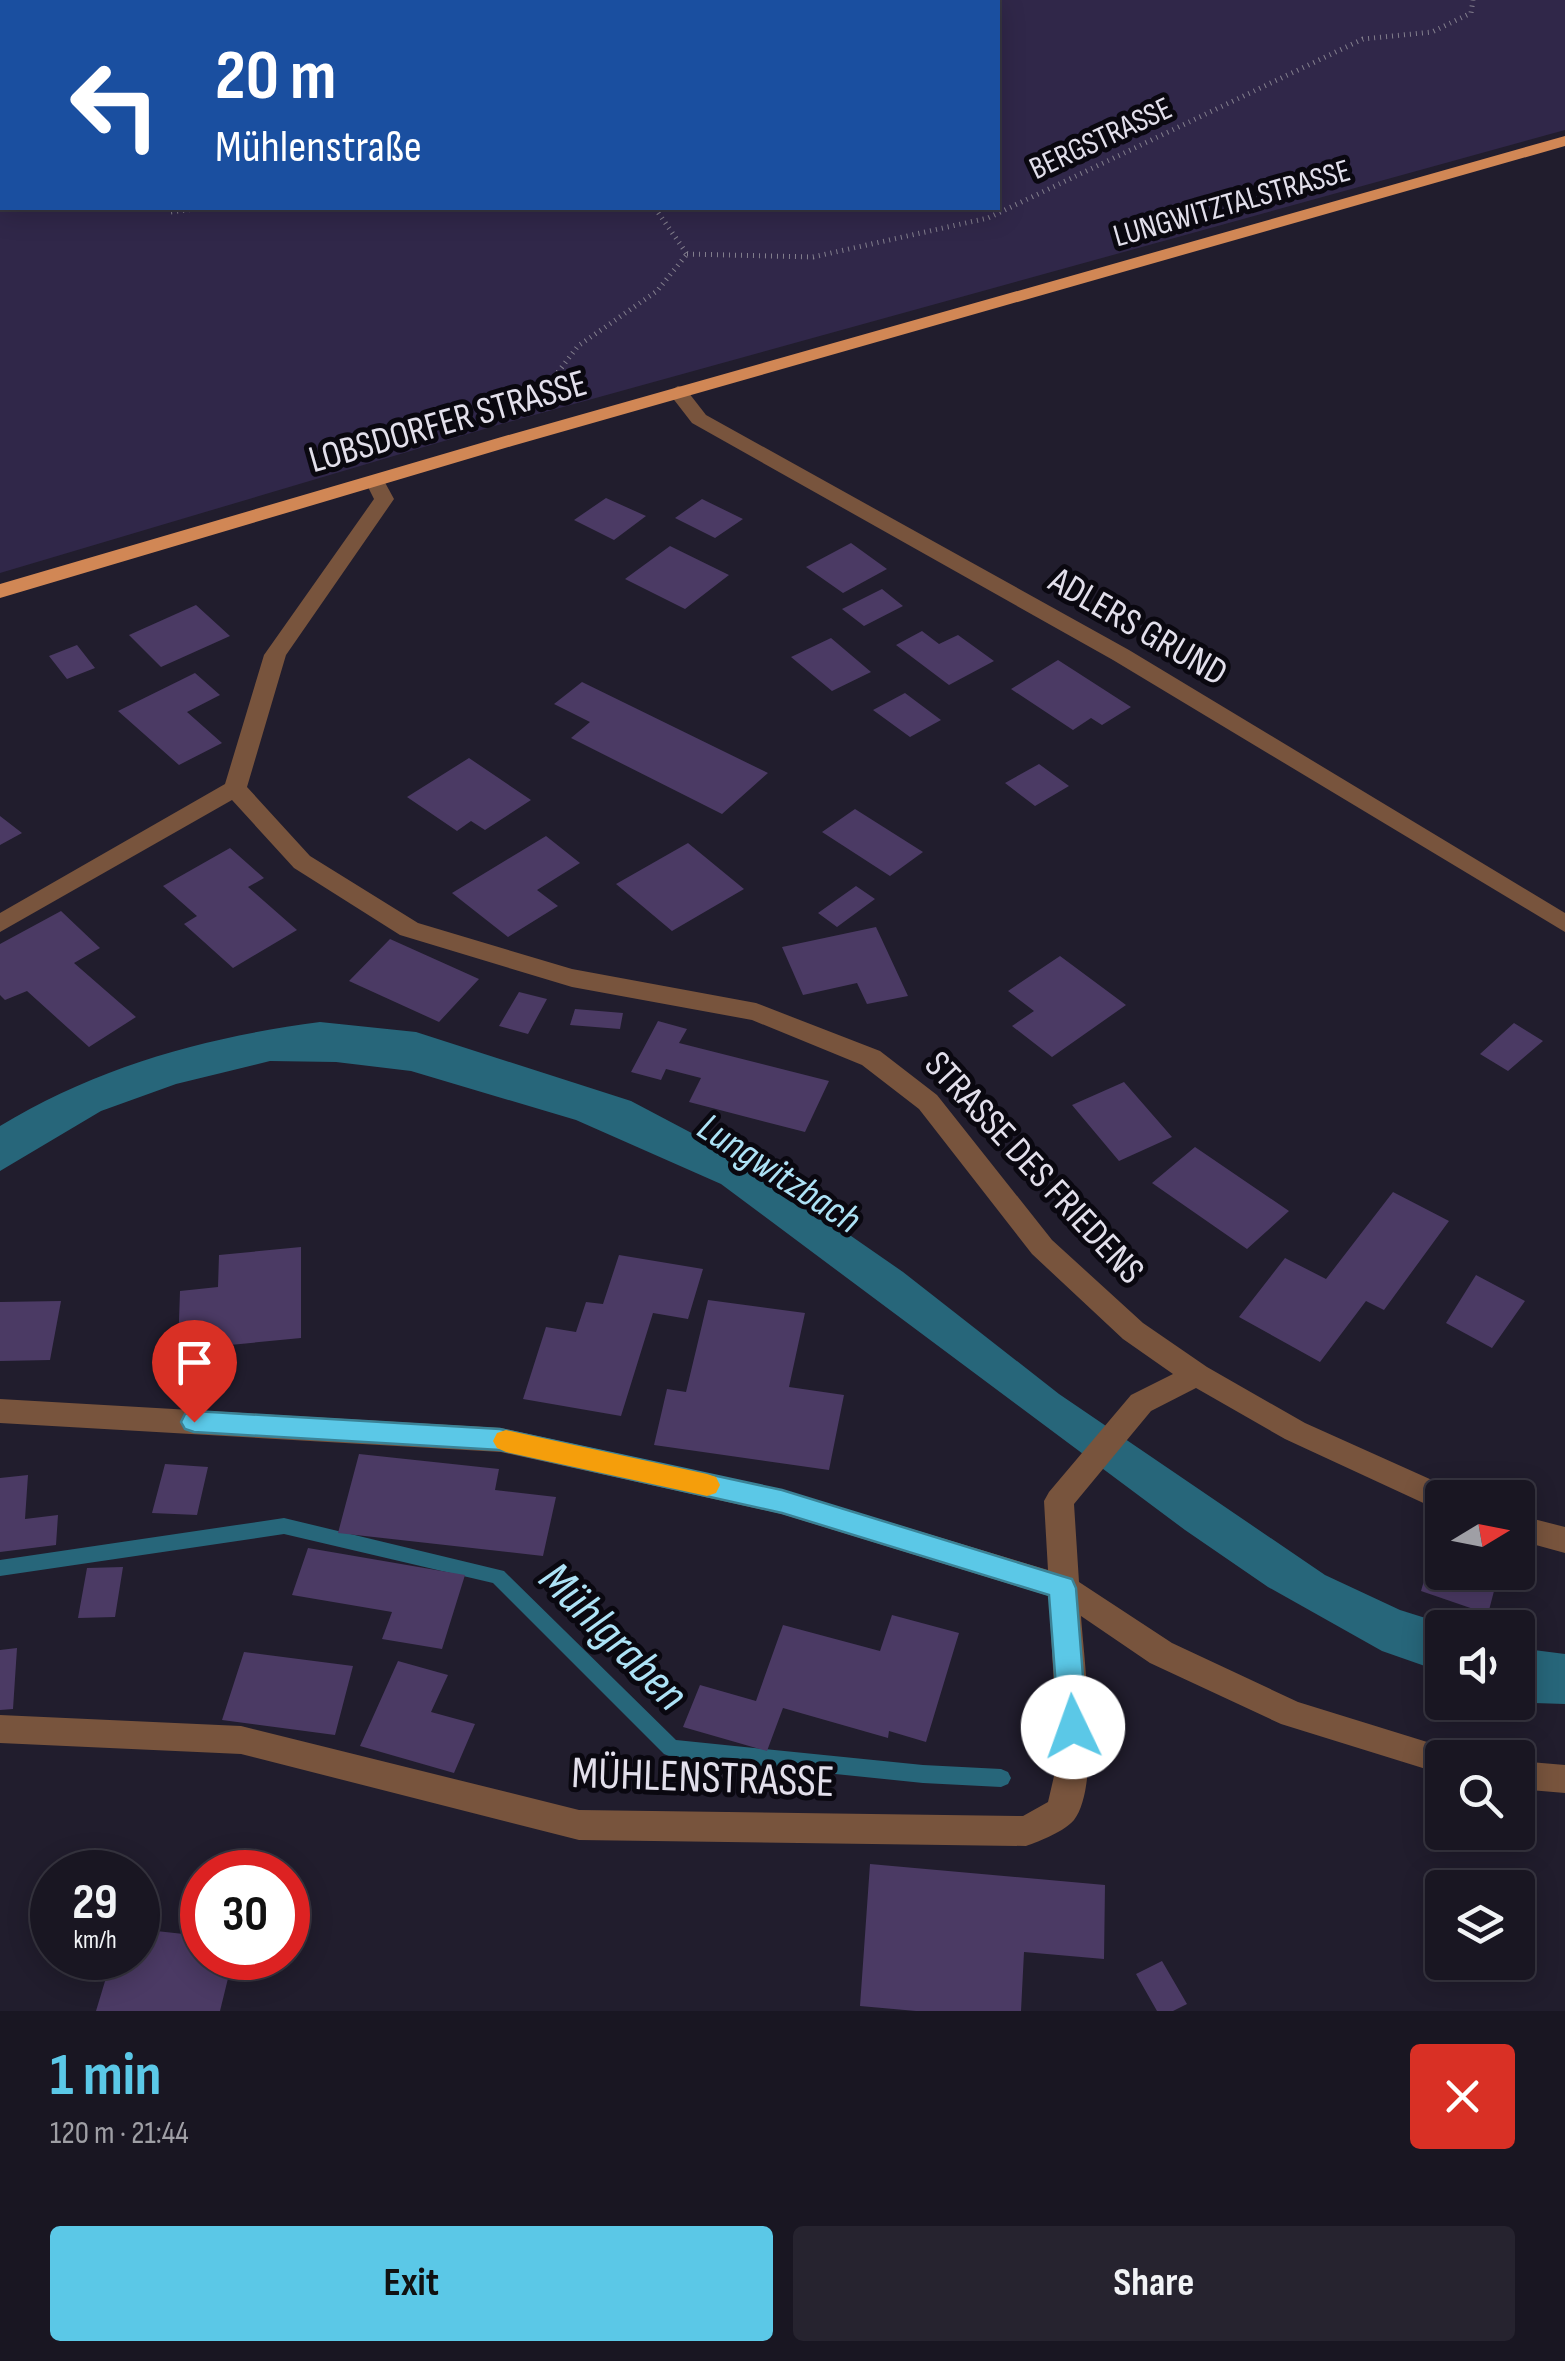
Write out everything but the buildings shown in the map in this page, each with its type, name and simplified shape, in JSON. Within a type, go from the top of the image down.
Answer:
[{"type":"main road","name":"LUNGWITZTALSTRASSE","points":[[916,325],[1565,141]]},
{"type":"main road","name":"LOBSDORFER STRASSE","points":[[0,591],[916,325]]},
{"type":"street","name":"ADLERS GRUND","points":[[678,392],[699,418],[1121,656],[1565,924]]},
{"type":"street","points":[[0,924],[235,788],[276,654],[384,499],[375,481]]},
{"type":"street","name":"STRASSE DES FRIEDENS","points":[[235,788],[302,862],[409,928],[572,978],[756,1012],[871,1058],[928,1102],[1042,1247],[1132,1330],[1197,1375],[1295,1431],[1425,1490]]},
{"type":"street","name":"MÜHLENSTRASSE","points":[[0,1729],[241,1740],[580,1825],[1026,1831],[1062,1811],[1074,1759],[1059,1502],[1141,1403],[1197,1375]]},
{"type":"street","points":[[0,1411],[500,1440],[782,1502],[1062,1588],[1161,1653],[1292,1714],[1425,1755]]},
{"type":"street","points":[[1535,1532],[1565,1540]]},
{"type":"street","points":[[1535,1776],[1565,1779]]},
{"type":"path","name":"BERGSTRASSE","points":[[688,254],[813,257],[988,218],[1363,39],[1432,32],[1471,12],[1473,0]]},
{"type":"path","points":[[171,212],[186,210]]},
{"type":"path","points":[[505,442],[578,346],[657,291],[688,254],[656,210]]},
{"type":"shaded area","points":[[1000,0],[1565,0],[1565,130],[498,425],[0,573],[0,210],[1000,210]]},
{"type":"water","points":[[320,1022],[416,1032],[631,1101],[737,1157],[903,1272],[1059,1394],[1325,1575],[1425,1618],[1425,1666],[1382,1651],[1268,1587],[1185,1530],[721,1184],[576,1120],[411,1071],[336,1062],[270,1061],[176,1084],[101,1111],[0,1171],[0,1126],[37,1105],[154,1057]]},
{"type":"water","points":[[1535,1650],[1565,1654],[1565,1704],[1535,1703]]},
{"type":"waterway","name":"Mühlgraben","points":[[0,1568],[284,1526],[498,1576],[671,1748],[923,1774],[1001,1778]]},
{"type":"slow traffic","points":[[506,1441],[707,1485]]},
{"type":"route","points":[[194,1422],[500,1440],[782,1502],[1062,1588],[1073,1727]]},
{"type":"water label","name":"Lungwitzbach","points":[[779,1174]]}]
